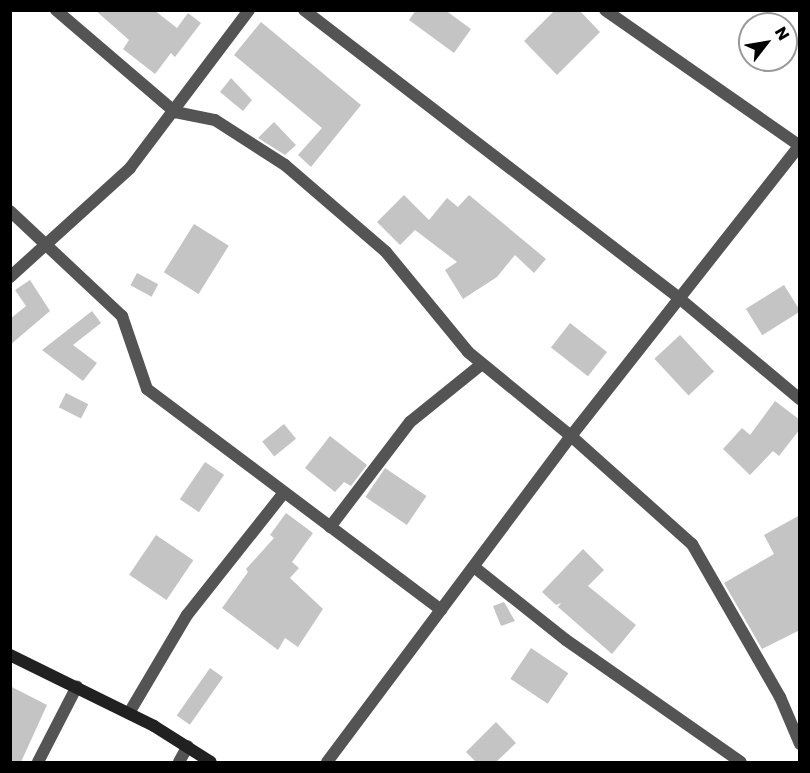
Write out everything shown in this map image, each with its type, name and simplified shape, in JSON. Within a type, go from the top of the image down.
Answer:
[{"type":"street","points":[[56,10],[176,112],[214,120],[285,165],[386,252],[468,352],[572,436],[692,544],[780,697],[800,744]]},
{"type":"street","points":[[10,278],[130,168],[176,112],[249,10]]},
{"type":"street","points":[[304,10],[680,298],[800,399]]},
{"type":"street","points":[[327,762],[572,436],[799,145],[605,10]]},
{"type":"street","points":[[10,211],[47,243],[122,316],[147,389],[283,494],[441,610]]},
{"type":"street","points":[[330,527],[410,422],[482,364]]},
{"type":"street","points":[[129,713],[187,615],[283,494]]},
{"type":"street","points":[[474,567],[566,640],[741,762]]},
{"type":"street","points":[[10,655],[129,713],[188,746],[211,762]]},
{"type":"street","points":[[38,762],[77,686]]},
{"type":"street","points":[[179,762],[188,746]]},
{"type":"building","points":[[95,10],[154,10],[177,28],[188,13],[201,23],[175,57],[171,53],[155,74],[123,49],[129,40]]},
{"type":"building","points":[[416,10],[445,10],[471,29],[454,53],[409,20]]},
{"type":"building","points":[[555,10],[579,10],[600,32],[557,75],[524,41]]},
{"type":"building","points":[[261,22],[361,105],[311,167],[298,155],[322,128],[234,55]]},
{"type":"building","points":[[231,78],[252,100],[243,111],[220,92]]},
{"type":"building","points":[[274,122],[296,145],[285,155],[258,138]]},
{"type":"building","points":[[404,195],[429,220],[447,198],[458,207],[469,195],[546,259],[534,273],[515,255],[497,277],[463,299],[445,270],[457,262],[415,230],[400,245],[377,222]]},
{"type":"building","points":[[194,224],[229,246],[199,294],[164,272]]},
{"type":"building","points":[[137,273],[158,284],[152,297],[130,285]]},
{"type":"building","points":[[30,280],[50,311],[10,345],[10,319],[26,306],[15,290]]},
{"type":"building","points":[[784,285],[800,312],[762,335],[746,309]]},
{"type":"building","points":[[92,311],[101,323],[73,345],[97,363],[83,381],[42,350]]},
{"type":"building","points":[[570,323],[607,352],[588,376],[551,347]]},
{"type":"building","points":[[680,335],[714,372],[689,395],[654,359]]},
{"type":"building","points":[[66,393],[88,404],[81,419],[59,407]]},
{"type":"building","points":[[775,401],[800,420],[800,429],[779,456],[773,451],[750,475],[723,449],[742,428],[750,435]]},
{"type":"building","points":[[284,424],[296,439],[274,456],[262,442]]},
{"type":"building","points":[[330,436],[367,465],[351,486],[344,482],[335,492],[305,468]]},
{"type":"building","points":[[205,462],[224,475],[199,512],[180,499]]},
{"type":"building","points":[[385,468],[426,496],[407,525],[365,497]]},
{"type":"building","points":[[286,513],[313,533],[292,562],[299,568],[290,578],[323,609],[298,647],[285,638],[278,650],[222,608],[248,572],[246,569],[274,538],[270,535]]},
{"type":"building","points":[[800,515],[800,630],[762,649],[724,583],[774,554],[764,535]]},
{"type":"building","points":[[156,535],[193,560],[166,600],[129,575]]},
{"type":"building","points":[[583,549],[604,570],[588,586],[636,625],[612,654],[558,607],[561,603],[556,605],[542,592]]},
{"type":"building","points":[[504,602],[515,621],[501,626],[493,606]]},
{"type":"building","points":[[531,648],[568,673],[548,704],[510,679]]},
{"type":"building","points":[[210,668],[223,677],[190,725],[177,716]]},
{"type":"building","points":[[10,686],[47,705],[21,762],[10,762]]},
{"type":"building","points":[[496,722],[516,743],[496,762],[476,762],[466,752]]}]
